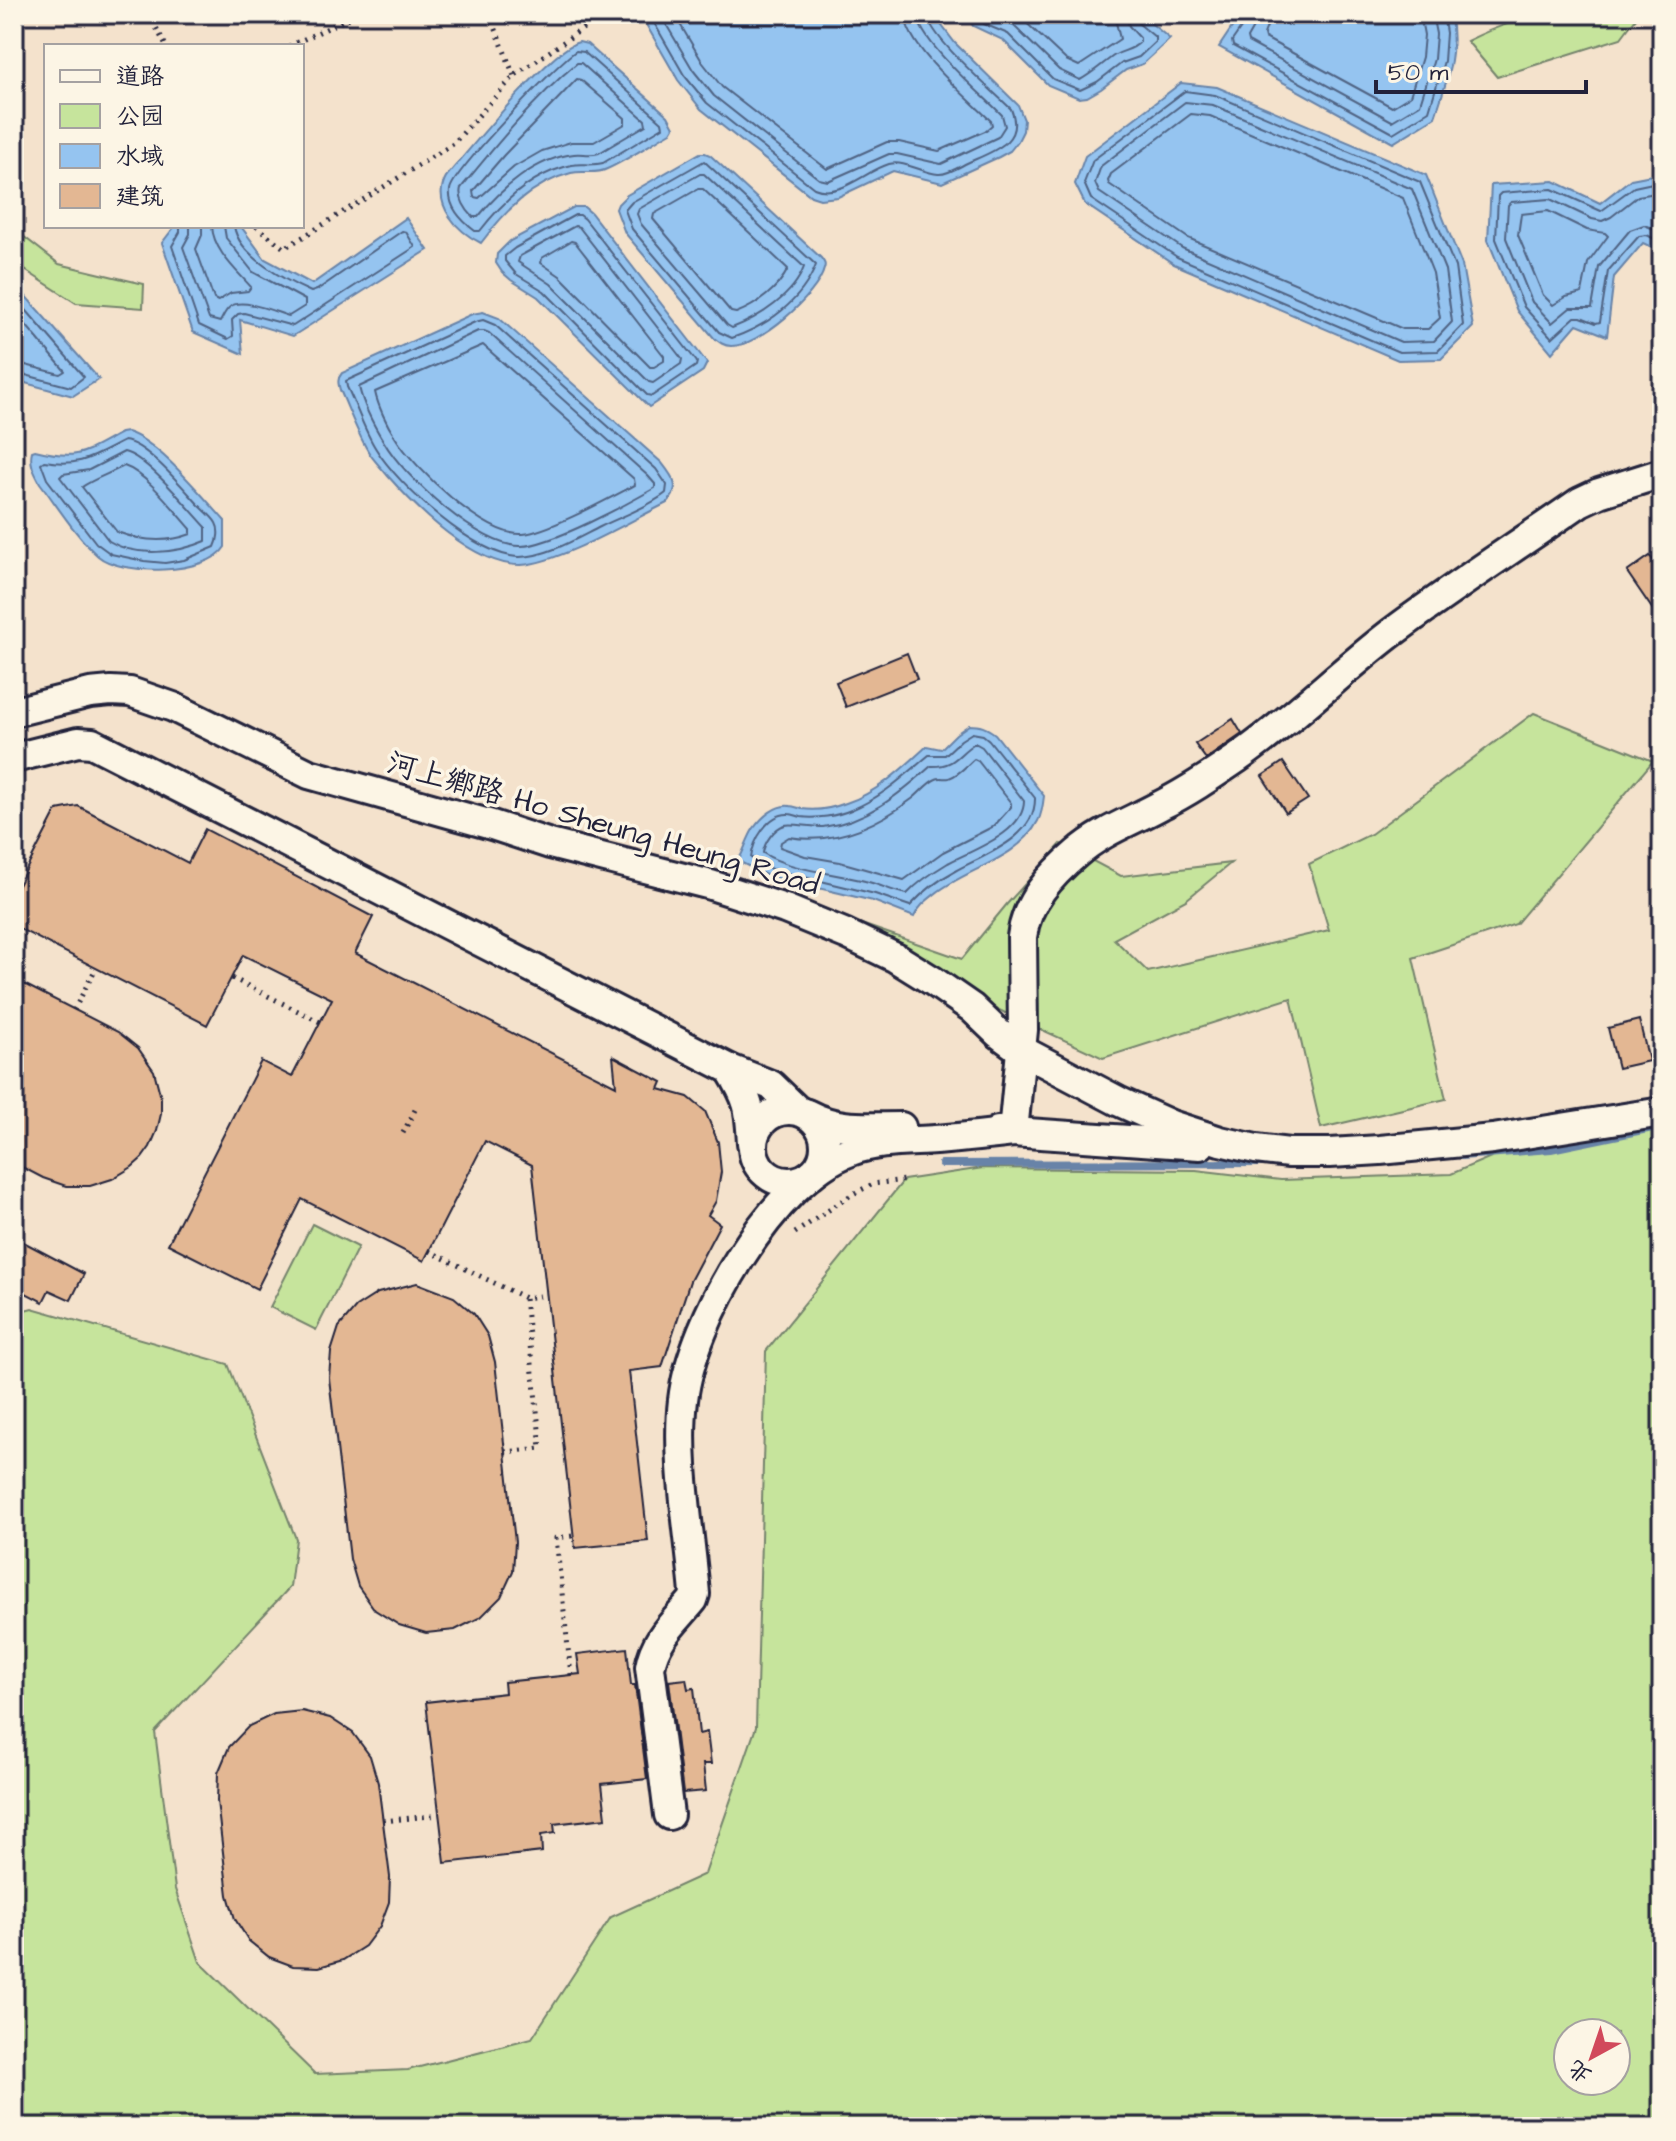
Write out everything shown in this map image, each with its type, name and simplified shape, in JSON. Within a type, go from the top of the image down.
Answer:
[{"type":"street","points":[[1013,1132],[1021,1050],[1023,924],[1030,907],[1049,880],[1079,850],[1107,831],[1181,794],[1239,757],[1393,632],[1580,502],[1662,473]]},
{"type":"street","name":"河上鄉路 Ho Sheung Heung Road","points":[[14,712],[90,693],[130,692],[173,707],[309,774],[550,844],[711,885],[785,909],[896,958],[972,1008],[1021,1050],[1120,1102],[1171,1125],[1220,1141],[1289,1153],[1330,1153],[1437,1145],[1662,1112]]},
{"type":"street","points":[[14,758],[78,742],[92,743],[730,1069],[771,1085],[821,1128],[826,1145],[822,1162],[781,1204],[740,1258],[723,1288],[688,1369],[681,1446],[695,1594],[661,1636],[653,1651],[650,1667],[669,1815]]},
{"type":"street","points":[[730,1069],[750,1108],[761,1200],[759,1231]]},
{"type":"street","points":[[1013,1132],[882,1144],[852,1150],[799,1181],[787,1182],[766,1174],[753,1149],[755,1131],[762,1120],[785,1109],[849,1127],[948,1126],[1256,1149]]},
{"type":"path","points":[[149,14],[165,44]]},
{"type":"path","points":[[293,44],[358,14]]},
{"type":"path","points":[[490,14],[514,76]]},
{"type":"path","points":[[259,228],[284,248],[453,144],[514,76],[604,14]]},
{"type":"path","points":[[74,1010],[96,968]]},
{"type":"path","points":[[232,978],[320,1022]]},
{"type":"path","points":[[403,1133],[417,1106]]},
{"type":"path","points":[[759,1231],[778,1245],[851,1195],[873,1184],[904,1180]]},
{"type":"path","points":[[429,1251],[525,1298],[546,1295]]},
{"type":"path","points":[[505,1452],[541,1448],[525,1298]]},
{"type":"path","points":[[571,1675],[556,1538],[573,1536]]},
{"type":"path","points":[[383,1821],[439,1815]]},
{"type":"green space","points":[[1560,14],[1639,14],[1621,38],[1497,77],[1467,41],[1512,23]]},
{"type":"green space","points":[[14,229],[59,264],[144,284],[143,308],[76,303],[14,265]]},
{"type":"green space","points":[[1534,713],[1653,761],[1516,924],[1413,958],[1446,1099],[1321,1128],[1291,998],[1103,1058],[973,998],[847,919],[962,959],[1061,844],[1121,876],[1231,863],[1186,900],[1114,939],[1148,972],[1329,930],[1309,864],[1371,834]]},
{"type":"green space","points":[[1662,1128],[1662,2127],[14,2127],[14,1313],[32,1308],[228,1364],[296,1539],[290,1587],[155,1732],[175,1889],[200,1962],[315,2074],[408,2070],[532,2038],[611,1917],[705,1874],[756,1727],[766,1351],[904,1180],[983,1168],[1196,1170],[1281,1180],[1451,1174],[1524,1143]]},
{"type":"green space","points":[[312,1224],[358,1247],[316,1330],[270,1307]]},
{"type":"water","points":[[640,14],[933,14],[955,43],[1018,105],[1024,120],[1023,131],[1010,151],[942,183],[893,171],[838,197],[820,199],[811,196],[701,109],[678,80]]},
{"type":"water","points":[[965,14],[1140,14],[1170,39],[1143,64],[1126,70],[1087,97],[1079,98],[1048,85],[1003,40],[973,26]]},
{"type":"water","points":[[1241,14],[1450,14],[1452,54],[1435,117],[1393,143],[1219,47]]},
{"type":"water","points":[[579,42],[587,44],[668,116],[674,127],[671,132],[607,169],[571,173],[531,191],[499,220],[481,243],[464,232],[444,207],[442,187],[446,177],[531,80],[566,48]]},
{"type":"water","points":[[1181,83],[1217,87],[1426,175],[1462,265],[1473,327],[1441,359],[1398,360],[1174,264],[1085,204],[1075,184],[1085,156]]},
{"type":"water","points":[[700,153],[710,155],[825,264],[819,280],[799,305],[771,329],[743,344],[728,346],[714,338],[625,233],[616,209],[627,195]]},
{"type":"water","points":[[1662,173],[1662,252],[1643,243],[1614,277],[1607,336],[1577,324],[1552,353],[1517,311],[1488,240],[1491,185],[1554,181],[1600,203],[1631,179]]},
{"type":"water","points":[[574,207],[584,207],[591,213],[707,363],[703,371],[649,407],[538,297],[511,280],[496,263],[497,254],[510,241]]},
{"type":"water","points":[[406,218],[428,250],[293,336],[240,320],[243,354],[193,332],[162,243],[173,228],[242,228],[265,259],[312,284]]},
{"type":"water","points":[[14,283],[99,379],[73,396],[14,380]]},
{"type":"water","points":[[483,312],[499,318],[662,463],[675,487],[667,503],[575,549],[521,565],[503,563],[466,546],[447,533],[399,488],[364,444],[340,390],[339,377],[472,314]]},
{"type":"water","points":[[127,432],[139,437],[166,458],[225,521],[225,547],[216,556],[201,563],[164,570],[109,563],[83,540],[34,471],[32,451],[72,455]]},
{"type":"water","points":[[969,725],[983,727],[995,734],[1044,796],[1041,812],[1029,834],[1018,845],[935,894],[914,917],[873,901],[768,876],[738,861],[754,828],[775,809],[792,806],[807,810],[824,809],[857,799],[889,779],[927,746],[941,749]]},
{"type":"building","points":[[1650,556],[1662,573],[1662,623],[1627,572]]},
{"type":"building","points":[[907,653],[917,679],[846,707],[836,682]]},
{"type":"building","points":[[1233,719],[1242,734],[1206,759],[1195,744]]},
{"type":"building","points":[[1283,762],[1308,799],[1286,813],[1262,776]]},
{"type":"building","points":[[78,806],[188,863],[205,829],[373,917],[355,953],[616,1086],[613,1056],[662,1082],[659,1089],[688,1097],[705,1111],[718,1142],[721,1172],[716,1201],[708,1215],[720,1224],[690,1281],[662,1367],[629,1371],[648,1541],[575,1548],[532,1165],[485,1141],[424,1261],[302,1199],[257,1289],[168,1244],[261,1061],[292,1077],[332,999],[243,955],[207,1025],[14,926],[14,893],[57,810]]},
{"type":"building","points":[[14,979],[118,1032],[138,1048],[154,1071],[161,1098],[157,1131],[142,1158],[112,1179],[90,1186],[66,1186],[14,1163]]},
{"type":"building","points":[[1639,1020],[1649,1061],[1618,1068],[1608,1028]]},
{"type":"building","points":[[14,1237],[84,1274],[71,1300],[49,1290],[43,1302],[14,1287]]},
{"type":"building","points":[[417,1283],[454,1297],[474,1314],[488,1336],[495,1362],[515,1542],[513,1571],[501,1597],[481,1617],[455,1630],[426,1633],[399,1625],[375,1610],[358,1586],[350,1559],[329,1378],[331,1352],[339,1327],[356,1307],[378,1293]]},
{"type":"building","points":[[627,1648],[647,1779],[602,1784],[606,1818],[554,1824],[555,1833],[541,1835],[542,1852],[445,1863],[426,1702],[505,1693],[504,1682],[580,1674],[577,1654]]},
{"type":"building","points":[[686,1679],[688,1689],[694,1688],[699,1734],[707,1732],[711,1764],[703,1764],[706,1791],[683,1793],[669,1681]]},
{"type":"building","points":[[302,1711],[330,1718],[353,1733],[370,1756],[378,1783],[390,1877],[389,1902],[380,1926],[365,1946],[343,1960],[319,1967],[293,1966],[269,1957],[249,1941],[235,1919],[228,1895],[217,1801],[218,1773],[229,1747],[249,1726],[274,1714]]},
{"type":"waterway","points":[[1461,1156],[1551,1149],[1662,1126]]},
{"type":"waterway","points":[[942,1164],[1264,1163]]}]
